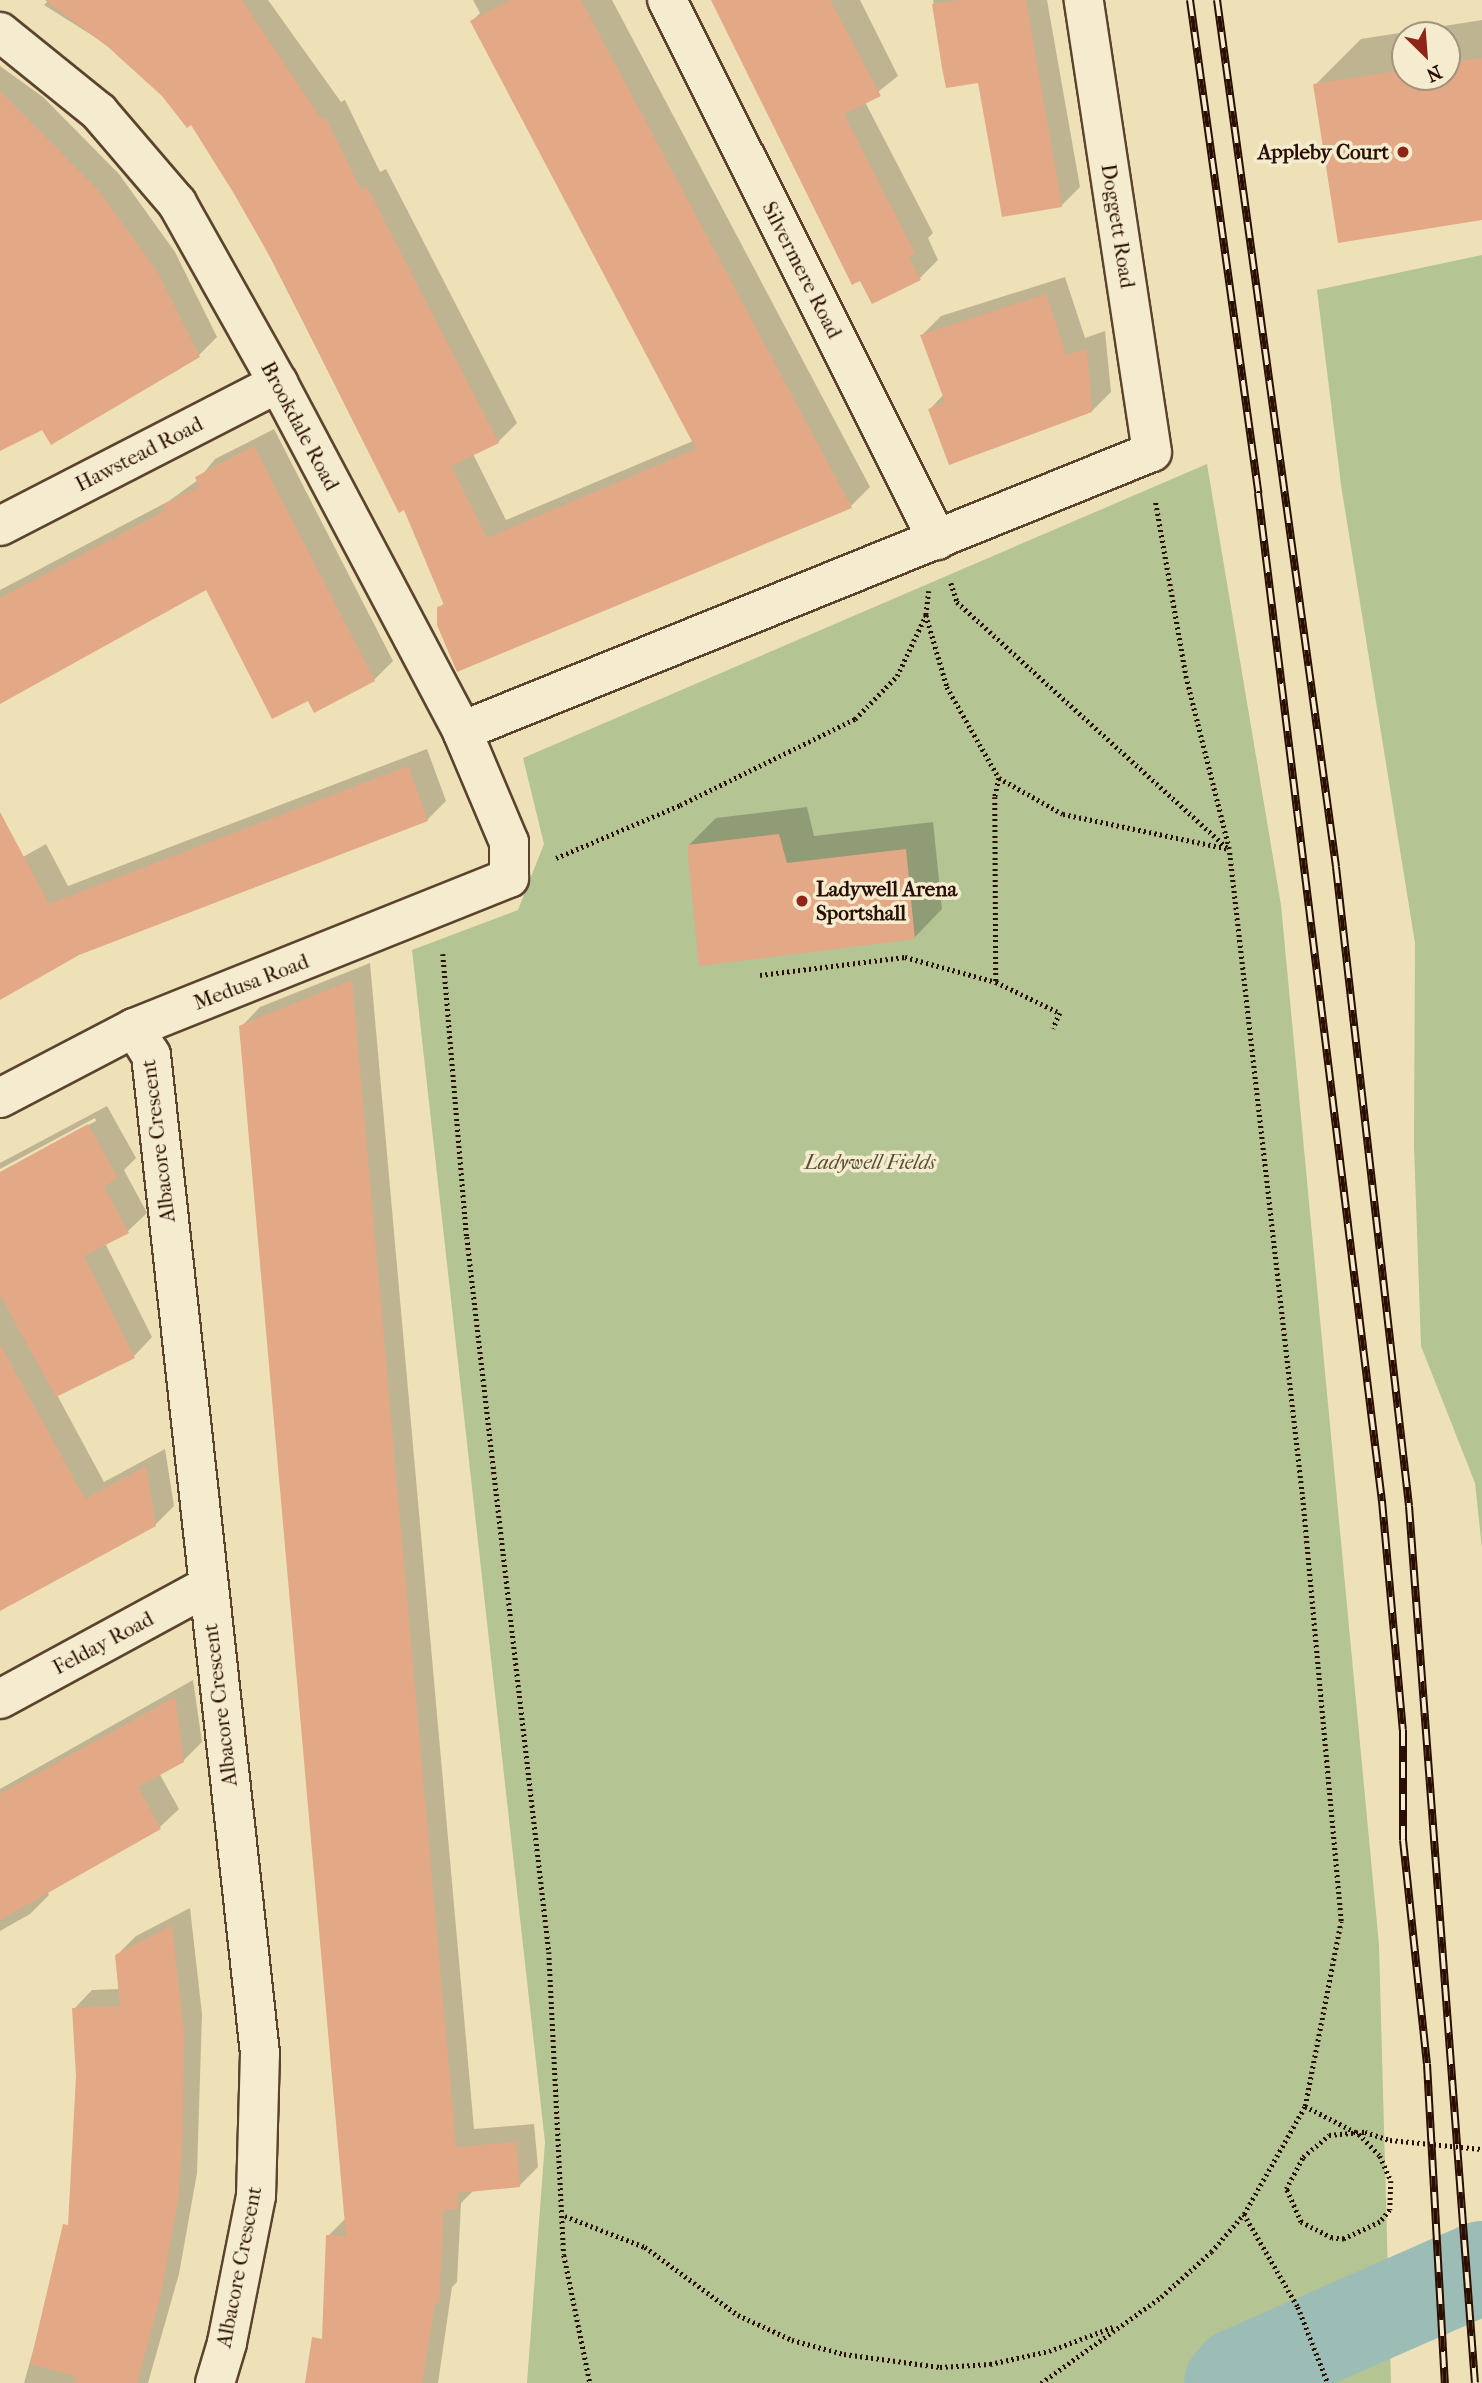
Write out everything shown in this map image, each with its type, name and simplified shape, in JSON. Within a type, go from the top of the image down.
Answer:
[{"type":"street","name":"Silvermere Road","points":[[667,0],[937,540]]},
{"type":"street","name":"Doggett Road","points":[[1084,0],[1152,452]]},
{"type":"street","name":"Brookdale Road","points":[[0,32],[99,112],[139,154],[177,203],[278,383],[461,731],[509,842],[509,878]]},
{"type":"street","name":"Hawstead Road","points":[[0,526],[278,383]]},
{"type":"street","points":[[461,731],[1152,452]]},
{"type":"street","name":"Medusa Road","points":[[0,1098],[134,1028],[439,909],[509,878]]},
{"type":"street","name":"Albacore Crescent","points":[[134,1028],[151,1055],[206,1587],[260,2053],[256,2196],[228,2343],[215,2383]]},
{"type":"street","name":"Felday Road","points":[[0,1699],[206,1587]]},
{"type":"path","points":[[1041,2383],[1161,2297],[1211,2252],[1244,2214],[1306,2106],[1341,1921],[1301,1494],[1229,849],[1186,678],[1155,499],[1152,452]]},
{"type":"path","points":[[509,878],[680,805],[856,719],[897,676],[926,615],[937,540]]},
{"type":"path","points":[[937,540],[957,602],[1229,849]]},
{"type":"path","points":[[926,615],[947,687],[999,778],[1062,814],[1229,849]]},
{"type":"path","points":[[996,982],[995,797],[999,778]]},
{"type":"path","points":[[439,909],[467,1237],[549,1952],[565,2216],[564,2255],[590,2383]]},
{"type":"path","points":[[760,975],[905,957],[996,982],[1060,1013],[1053,1029]]},
{"type":"path","points":[[1306,2106],[1359,2134],[1380,2156],[1391,2181],[1390,2210],[1380,2221],[1344,2239],[1332,2238],[1301,2222],[1286,2189],[1303,2157],[1329,2135],[1365,2132],[1390,2140],[1482,2149]]},
{"type":"path","points":[[1244,2214],[1298,2307],[1328,2383]]},
{"type":"path","points":[[565,2216],[645,2247],[738,2315],[792,2340],[845,2354],[940,2367],[990,2364],[1049,2351],[1120,2325]]},
{"type":"green space","points":[[1482,255],[1482,1548],[1475,1483],[1421,1346],[1414,1146],[1415,943],[1341,485],[1317,290]]},
{"type":"green space","name":"Ladywell Fields","points":[[1207,464],[1281,905],[1379,1945],[1391,2383],[527,2383],[545,2142],[412,950],[518,910],[544,844],[523,758]]},
{"type":"building","points":[[45,0],[242,0],[322,120],[326,118],[361,190],[367,187],[499,443],[451,466],[487,538],[696,449],[470,21],[510,0],[581,0],[852,508],[457,672],[437,625],[437,607],[444,605],[404,510],[399,513],[273,262],[233,192],[191,125],[187,128],[162,96],[108,47]]},
{"type":"building","points":[[711,0],[830,0],[881,96],[844,114],[915,253],[909,257],[921,280],[872,304],[860,281],[852,285]]},
{"type":"building","points":[[960,0],[1026,0],[1062,207],[1002,217],[978,83],[946,88],[942,68],[932,4]]},
{"type":"building","name":"Appleby Court","points":[[1482,58],[1482,220],[1338,243],[1313,84],[1391,72],[1391,91],[1461,91],[1461,61]]},
{"type":"building","points":[[0,91],[100,192],[157,271],[200,357],[51,445],[42,430],[0,451]]},
{"type":"building","points":[[1046,294],[1066,355],[1087,349],[1092,412],[949,465],[928,409],[945,402],[920,335]]},
{"type":"building","points":[[254,446],[375,681],[314,713],[308,701],[272,719],[206,590],[0,704],[0,598],[165,511],[162,505],[199,487],[195,477]]},
{"type":"building","points":[[408,766],[428,821],[79,955],[0,1000],[0,812],[49,904]]},
{"type":"building","name":"Ladywell Arena Sportshall","points":[[779,834],[787,863],[906,849],[915,939],[699,966],[687,845]]},
{"type":"building","points":[[352,980],[456,2147],[516,2142],[520,2187],[457,2193],[458,2209],[444,2210],[439,2303],[435,2303],[422,2383],[305,2383],[312,2337],[322,2339],[326,2235],[346,2236],[239,1026]]},
{"type":"building","points":[[88,1124],[118,1178],[104,1186],[129,1233],[84,1256],[135,1358],[56,1397],[0,1295],[0,1172]]},
{"type":"building","points":[[0,1344],[85,1499],[146,1466],[156,1526],[0,1611]]},
{"type":"building","points":[[175,1697],[184,1762],[138,1787],[161,1829],[0,1920],[0,1794]]},
{"type":"building","points":[[172,1925],[184,2033],[183,2130],[179,2194],[161,2294],[137,2383],[75,2383],[76,2376],[30,2364],[63,2224],[68,2225],[76,2076],[72,2008],[120,2006],[115,1955]]},
{"type":"waterway","points":[[1230,2383],[1238,2374],[1482,2267]]},
{"type":"railway","points":[[1190,0],[1258,493],[1382,1501],[1403,1730],[1403,1840],[1427,2064],[1445,2383]]},
{"type":"railway","points":[[1217,0],[1336,867],[1409,1506],[1475,2383]]},
{"type":"place","name":"Appleby Court","points":[[1403,152]]},
{"type":"place","name":"Ladywell Arena Sportshall","points":[[802,901]]}]
